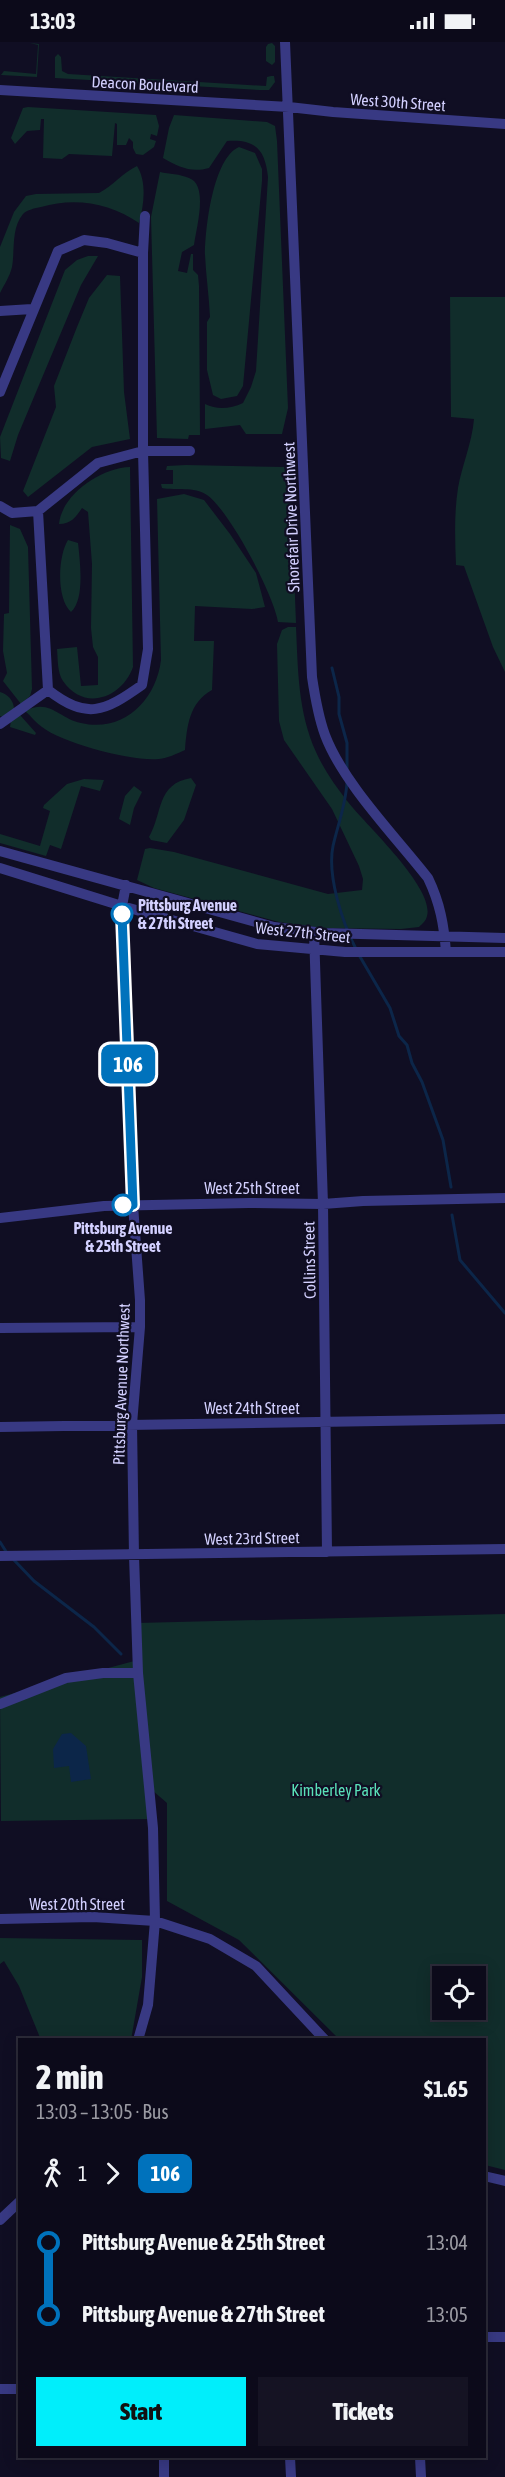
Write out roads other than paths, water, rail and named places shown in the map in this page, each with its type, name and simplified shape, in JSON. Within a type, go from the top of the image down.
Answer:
[{"type":"street","name":"Shorefair Drive Northwest","points":[[285,42],[312,677],[318,714],[326,737],[344,773],[428,878],[438,898],[446,952]]},
{"type":"street","name":"Deacon Boulevard","points":[[0,90],[289,107]]},
{"type":"street","name":"West 30th Street","points":[[289,107],[505,124]]},
{"type":"street","points":[[38,512],[48,690],[65,704],[88,710],[113,705],[142,686],[148,649],[143,451],[143,253],[146,216]]},
{"type":"street","points":[[0,392],[32,309],[58,251],[84,240],[107,243],[143,253]]},
{"type":"street","points":[[0,311],[32,309]]},
{"type":"street","points":[[0,506],[12,513],[38,512],[98,463],[143,451],[189,451]]},
{"type":"street","points":[[0,724],[48,690]]},
{"type":"street","name":"West 27th Street","points":[[0,851],[274,927],[314,932],[505,938]]},
{"type":"street","name":"West 27th Street","points":[[0,868],[256,944],[313,951],[505,952]]},
{"type":"street","name":"Pittsburg Avenue Northwest","points":[[126,885],[122,906],[140,1327],[132,1424],[134,1556],[138,1673],[153,1828],[155,1921],[150,1987],[138,2038]]},
{"type":"street","name":"Collins Street","points":[[314,932],[323,1204],[327,1552]]},
{"type":"street","name":"West 25th Street","points":[[0,1218],[85,1207],[133,1205],[323,1204],[505,1198]]},
{"type":"street","points":[[0,1328],[140,1327]]},
{"type":"street","name":"West 24th Street","points":[[0,1427],[505,1419]]},
{"type":"street","name":"West 23rd Street","points":[[0,1556],[505,1550]]},
{"type":"street","points":[[0,1704],[66,1678],[103,1673],[138,1673]]},
{"type":"street","name":"West 20th Street","points":[[0,1919],[93,1917],[155,1921],[210,1939],[256,1966],[323,2038]]},
{"type":"street","points":[[486,2176],[505,2181]]},
{"type":"street","points":[[0,2220],[18,2203]]},
{"type":"street","points":[[486,2337],[505,2337]]},
{"type":"street","points":[[0,2389],[18,2389]]},
{"type":"street","points":[[164,2458],[164,2477]]},
{"type":"street","points":[[290,2458],[291,2477]]},
{"type":"street","points":[[420,2458],[421,2477]]},
{"type":"water","points":[[71,1733],[86,1746],[91,1779],[71,1782],[69,1766],[54,1768],[53,1749],[62,1734]]},
{"type":"waterway","points":[[332,668],[339,697],[339,714],[347,743],[347,769]]},
{"type":"waterway","points":[[347,782],[333,846],[332,871],[341,912],[356,949]]},
{"type":"waterway","points":[[359,955],[390,1008],[399,1036],[407,1045],[412,1063],[422,1082],[443,1140],[451,1187]]},
{"type":"waterway","points":[[452,1215],[460,1260],[505,1313]]},
{"type":"waterway","points":[[0,1542],[7,1553]]},
{"type":"waterway","points":[[14,1560],[34,1581],[94,1627],[121,1654]]},
{"type":"place","name":"Pittsburg Avenue & 27th Street","points":[[122,914]]},
{"type":"place","name":"Pittsburg Avenue & 25th Street","points":[[123,1205]]},
{"type":"park label","name":"Kimberley Park","points":[[336,1790]]}]
